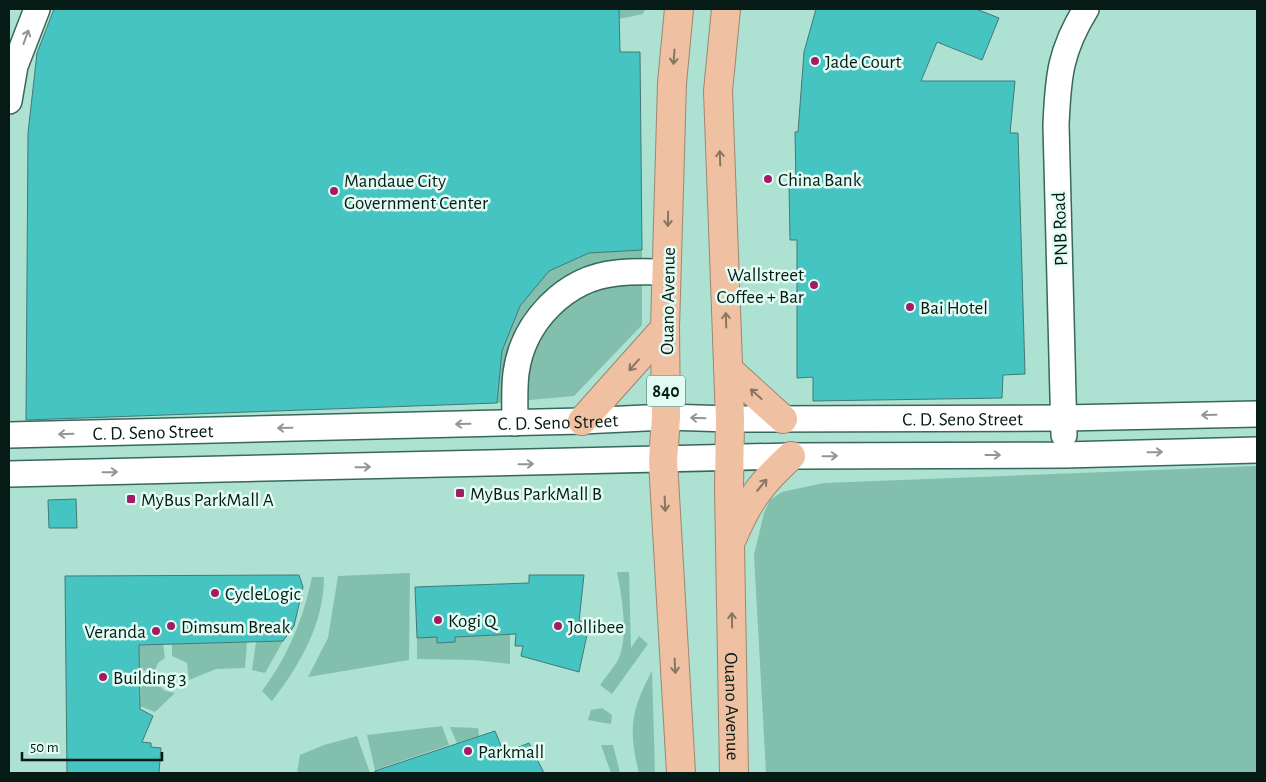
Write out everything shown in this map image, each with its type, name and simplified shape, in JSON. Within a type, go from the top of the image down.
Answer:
[{"type":"highway","name":"Ouano Avenue","points":[[679,9],[672,82],[665,328],[666,417],[663,461],[681,773]]},
{"type":"highway","name":"Ouano Avenue","points":[[726,9],[718,91],[730,419],[734,773]]},
{"type":"highway","points":[[582,421],[665,328]]},
{"type":"highway","points":[[728,369],[783,419]]},
{"type":"highway","points":[[730,543],[745,507],[761,485],[791,456]]},
{"type":"street","points":[[9,101],[15,66],[37,9]]},
{"type":"street","name":"PNB Road","points":[[1064,454],[1056,126],[1059,69],[1067,43],[1086,9]]},
{"type":"street","points":[[515,423],[516,373],[520,356],[533,327],[554,302],[575,287],[599,276],[616,273],[667,272]]},
{"type":"street","name":"C. D. Seno Street","points":[[9,435],[515,423],[666,417],[730,419],[1064,418],[1257,414]]},
{"type":"street","points":[[253,470],[255,429]]},
{"type":"street","name":"C. D. Seno Street","points":[[9,474],[663,461],[791,456],[1064,454],[1257,450]]},
{"type":"green space","points":[[619,9],[645,9],[643,14],[619,19]]},
{"type":"green space","points":[[642,250],[642,325],[574,396],[497,403],[502,351],[520,306],[549,271],[589,253]]},
{"type":"green space","points":[[1257,466],[1257,773],[766,773],[754,555],[764,513],[770,500],[782,492],[824,483]]},
{"type":"green space","points":[[617,572],[629,572],[631,648],[639,636],[648,644],[612,694],[600,685],[618,660],[623,640],[622,605]]},
{"type":"green space","points":[[410,573],[409,660],[308,677],[328,638],[338,576]]},
{"type":"green space","points":[[312,577],[324,577],[320,611],[315,627],[301,658],[272,701],[262,691],[287,651],[299,623]]},
{"type":"green space","points":[[510,634],[510,664],[474,660],[417,659],[417,638],[437,637],[438,643],[455,642],[455,637]]},
{"type":"green space","points":[[283,641],[265,673],[252,670],[256,642]]},
{"type":"green space","points":[[247,642],[245,668],[216,669],[189,680],[187,663],[172,656],[172,644]]},
{"type":"green space","points":[[163,644],[165,658],[158,663],[155,670],[140,671],[139,645]]},
{"type":"green space","points":[[652,671],[655,773],[639,773],[633,744],[634,720],[640,697]]},
{"type":"green space","points":[[154,680],[165,691],[175,693],[155,712],[140,706],[141,684]]},
{"type":"green space","points":[[602,708],[612,715],[611,724],[588,720],[591,710]]},
{"type":"green space","points":[[442,726],[449,745],[375,770],[367,735]]},
{"type":"green space","points":[[450,727],[478,728],[479,736],[457,743]]},
{"type":"green space","points":[[357,736],[370,773],[297,773],[300,755],[324,745]]},
{"type":"green space","points":[[601,745],[613,745],[620,773],[611,773]]},
{"type":"building","name":"Mandaue City Government Center","points":[[54,9],[619,9],[620,52],[640,52],[642,250],[589,253],[549,271],[520,306],[502,351],[497,403],[26,420],[28,133],[37,53]]},
{"type":"building","name":"Bai Hotel","points":[[816,9],[976,9],[999,18],[982,60],[937,42],[921,81],[1015,81],[1010,133],[1018,133],[1025,374],[1003,375],[1002,398],[813,401],[813,377],[797,378],[797,240],[790,240],[789,183],[796,183],[795,132],[798,132],[804,52]]},
{"type":"building","points":[[76,499],[77,528],[49,528],[48,500]]},
{"type":"building","name":"Building 3","points":[[299,575],[303,587],[294,626],[283,641],[139,645],[140,709],[153,716],[142,742],[151,743],[151,747],[161,748],[159,773],[67,773],[65,576]]},
{"type":"building","points":[[529,575],[584,575],[579,621],[590,621],[579,672],[521,656],[523,646],[515,646],[516,634],[455,637],[455,642],[437,643],[437,637],[417,638],[415,587],[529,583]]},
{"type":"building","name":"Parkmall","points":[[495,731],[504,753],[529,743],[544,773],[375,773],[375,771]]},
{"type":"place","name":"Jade Court","points":[[815,61]]},
{"type":"place","name":"China Bank","points":[[768,179]]},
{"type":"place","name":"Mandaue City Government Center","points":[[334,191]]},
{"type":"place","name":"Wallstreet Coffee + Bar","points":[[814,285]]},
{"type":"place","name":"Bai Hotel","points":[[910,307]]},
{"type":"place","name":"MyBus ParkMall B","points":[[460,493]]},
{"type":"place","name":"MyBus ParkMall A","points":[[131,499]]},
{"type":"place","name":"CycleLogic","points":[[215,593]]},
{"type":"place","name":"Kogi Q","points":[[438,620]]},
{"type":"place","name":"Dimsum Break","points":[[171,626]]},
{"type":"place","name":"Jollibee","points":[[558,626]]},
{"type":"place","name":"Veranda","points":[[156,631]]},
{"type":"place","name":"Building 3","points":[[103,677]]},
{"type":"place","name":"Parkmall","points":[[468,751]]}]
